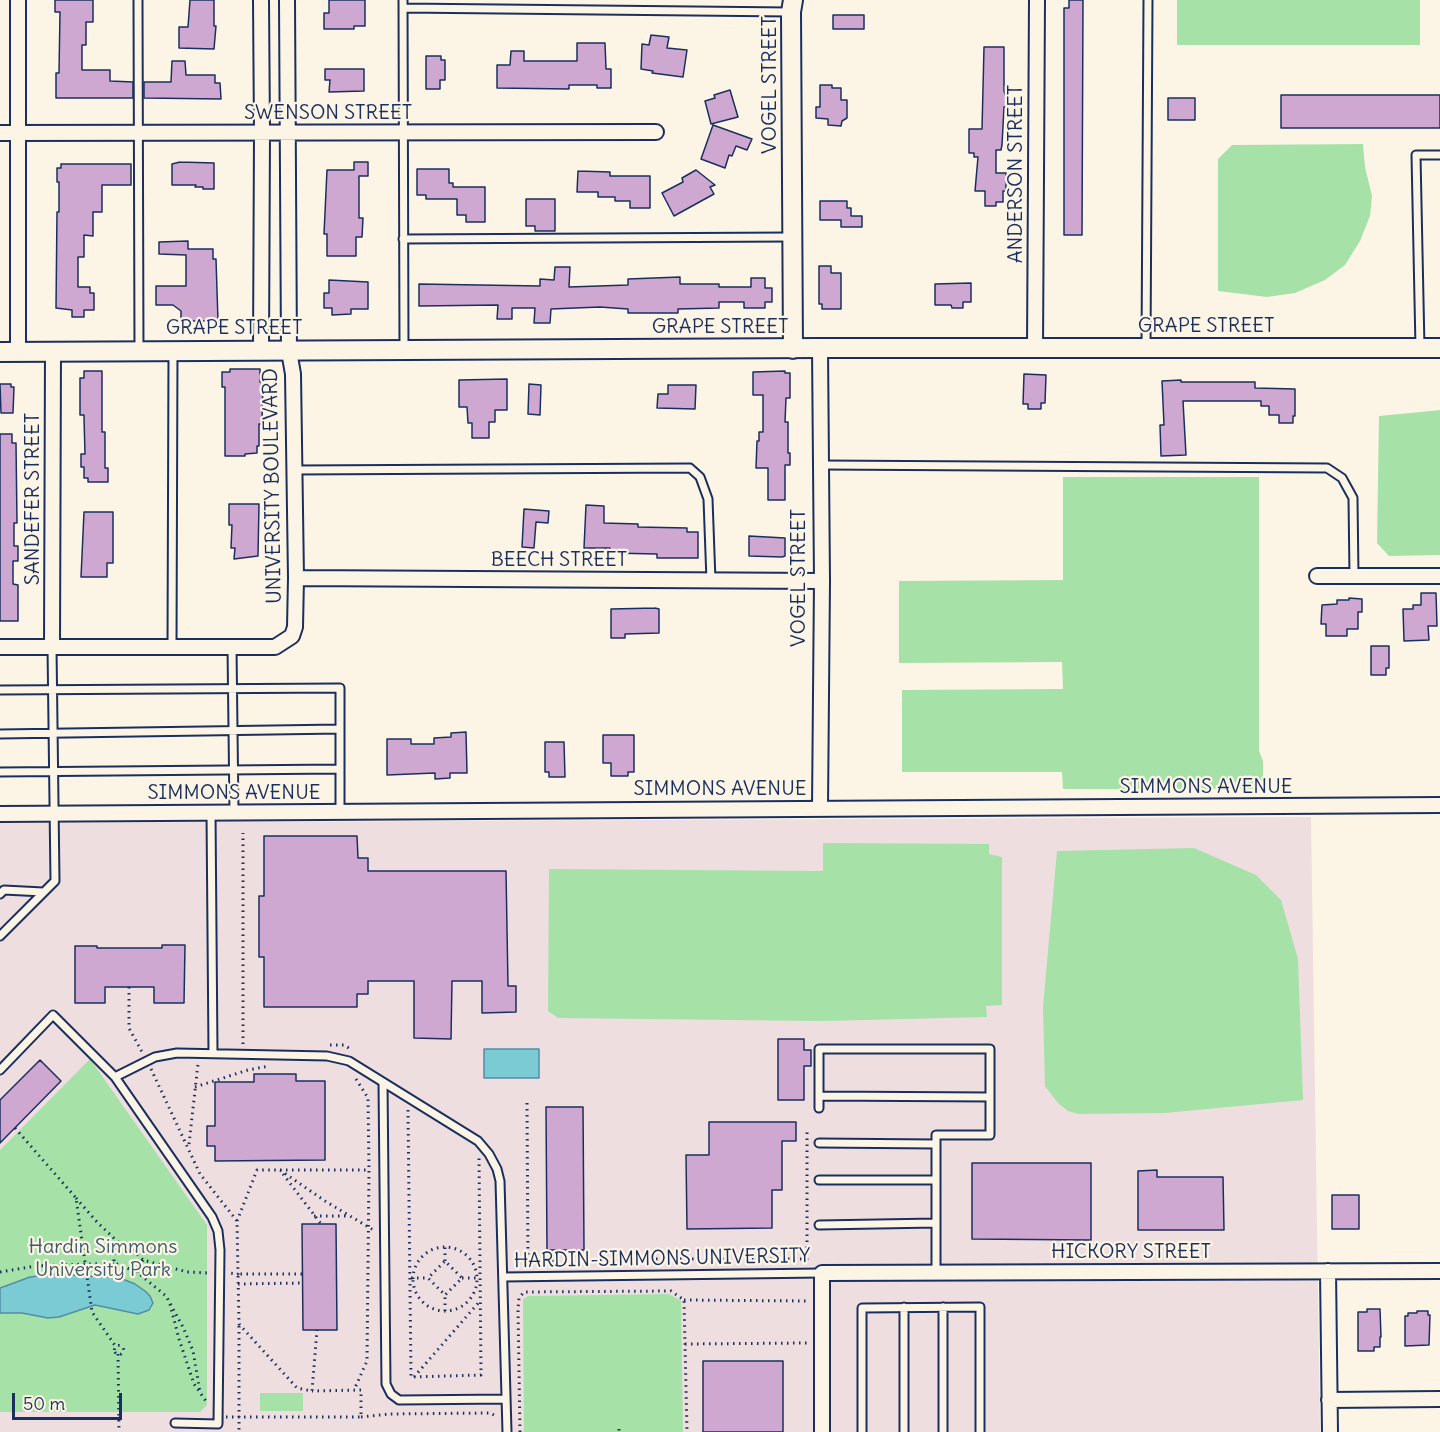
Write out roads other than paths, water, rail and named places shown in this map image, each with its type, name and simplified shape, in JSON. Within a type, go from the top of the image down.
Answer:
[{"type":"street","points":[[9,352],[19,133],[18,0]]},
{"type":"street","name":"UNIVERSITY BOULEVARD","points":[[261,0],[261,351]]},
{"type":"street","name":"UNIVERSITY BOULEVARD","points":[[232,647],[275,647],[292,636],[295,627],[293,374],[288,351],[287,0]]},
{"type":"street","name":"ANDERSON STREET","points":[[1035,349],[1037,0]]},
{"type":"street","name":"VOGEL STREET","points":[[792,6],[793,349]]},
{"type":"street","name":"SWENSON STREET","points":[[0,133],[656,132]]},
{"type":"street","name":"VOGEL STREET","points":[[820,348],[822,581],[820,808]]},
{"type":"street","name":"GRAPE STREET","points":[[9,352],[1440,348]]},
{"type":"street","name":"SANDEFER STREET","points":[[52,647],[53,351]]},
{"type":"street","points":[[1317,576],[1440,576]]},
{"type":"street","name":"BEECH STREET","points":[[296,578],[822,581]]},
{"type":"street","points":[[0,647],[232,647]]},
{"type":"street","name":"SIMMONS AVENUE","points":[[0,814],[1440,805]]},
{"type":"street","points":[[1328,1271],[1330,1432]]},
{"type":"street","name":"HICKORY STREET","points":[[822,1273],[1440,1271]]},
{"type":"street","points":[[822,1273],[822,1432]]},
{"type":"street","points":[[1329,1400],[1440,1400]]},
{"type":"lane","points":[[138,0],[139,351]]},
{"type":"lane","points":[[1146,348],[1148,0]]},
{"type":"lane","points":[[404,350],[403,4],[792,6]]},
{"type":"lane","points":[[1420,348],[1416,155],[1440,155]]},
{"type":"lane","points":[[403,239],[793,237]]},
{"type":"lane","points":[[172,647],[173,351]]},
{"type":"lane","points":[[821,465],[1328,468],[1342,478],[1353,498],[1354,576]]},
{"type":"lane","points":[[295,470],[690,468],[700,477],[708,499],[711,581]]},
{"type":"lane","points":[[0,936],[55,881],[52,647]]},
{"type":"lane","points":[[232,647],[234,812]]},
{"type":"lane","points":[[0,690],[340,688],[340,812]]},
{"type":"lane","points":[[0,734],[340,729]]},
{"type":"lane","points":[[0,772],[340,769]]},
{"type":"lane","points":[[211,812],[213,1053]]},
{"type":"lane","points":[[0,894],[4,890],[43,892]]},
{"type":"lane","points":[[0,1070],[53,1015],[115,1077],[212,1216],[218,1231],[220,1273],[218,1424],[175,1423]]},
{"type":"lane","points":[[819,1108],[819,1049],[990,1049],[990,1135],[936,1135],[936,1273]]},
{"type":"lane","name":"HARDIN-SIMMONS UNIVERSITY","points":[[115,1077],[156,1057],[177,1053],[327,1056],[349,1061],[478,1140],[497,1168],[500,1181],[507,1432]]},
{"type":"lane","points":[[383,1083],[386,1384],[391,1395],[399,1400],[506,1400]]},
{"type":"lane","points":[[819,1096],[990,1097]]},
{"type":"lane","points":[[819,1143],[936,1144]]},
{"type":"lane","points":[[819,1180],[936,1180]]},
{"type":"lane","points":[[819,1225],[936,1223]]},
{"type":"lane","name":"HARDIN-SIMMONS UNIVERSITY","points":[[503,1277],[822,1273]]},
{"type":"lane","points":[[944,1307],[944,1432]]},
{"type":"lane","points":[[862,1432],[862,1308],[944,1307],[980,1307],[980,1432]]},
{"type":"lane","points":[[904,1308],[904,1432]]},
{"type":"water","points":[[484,1049],[539,1049],[539,1078],[484,1078]]},
{"type":"water","points":[[54,1274],[120,1278],[145,1291],[153,1303],[149,1310],[138,1314],[95,1305],[59,1317],[48,1318],[22,1313],[0,1313],[0,1288],[30,1277]]},
{"type":"park label","name":"Hardin Simmons University Park","points":[[103,1258]]}]
